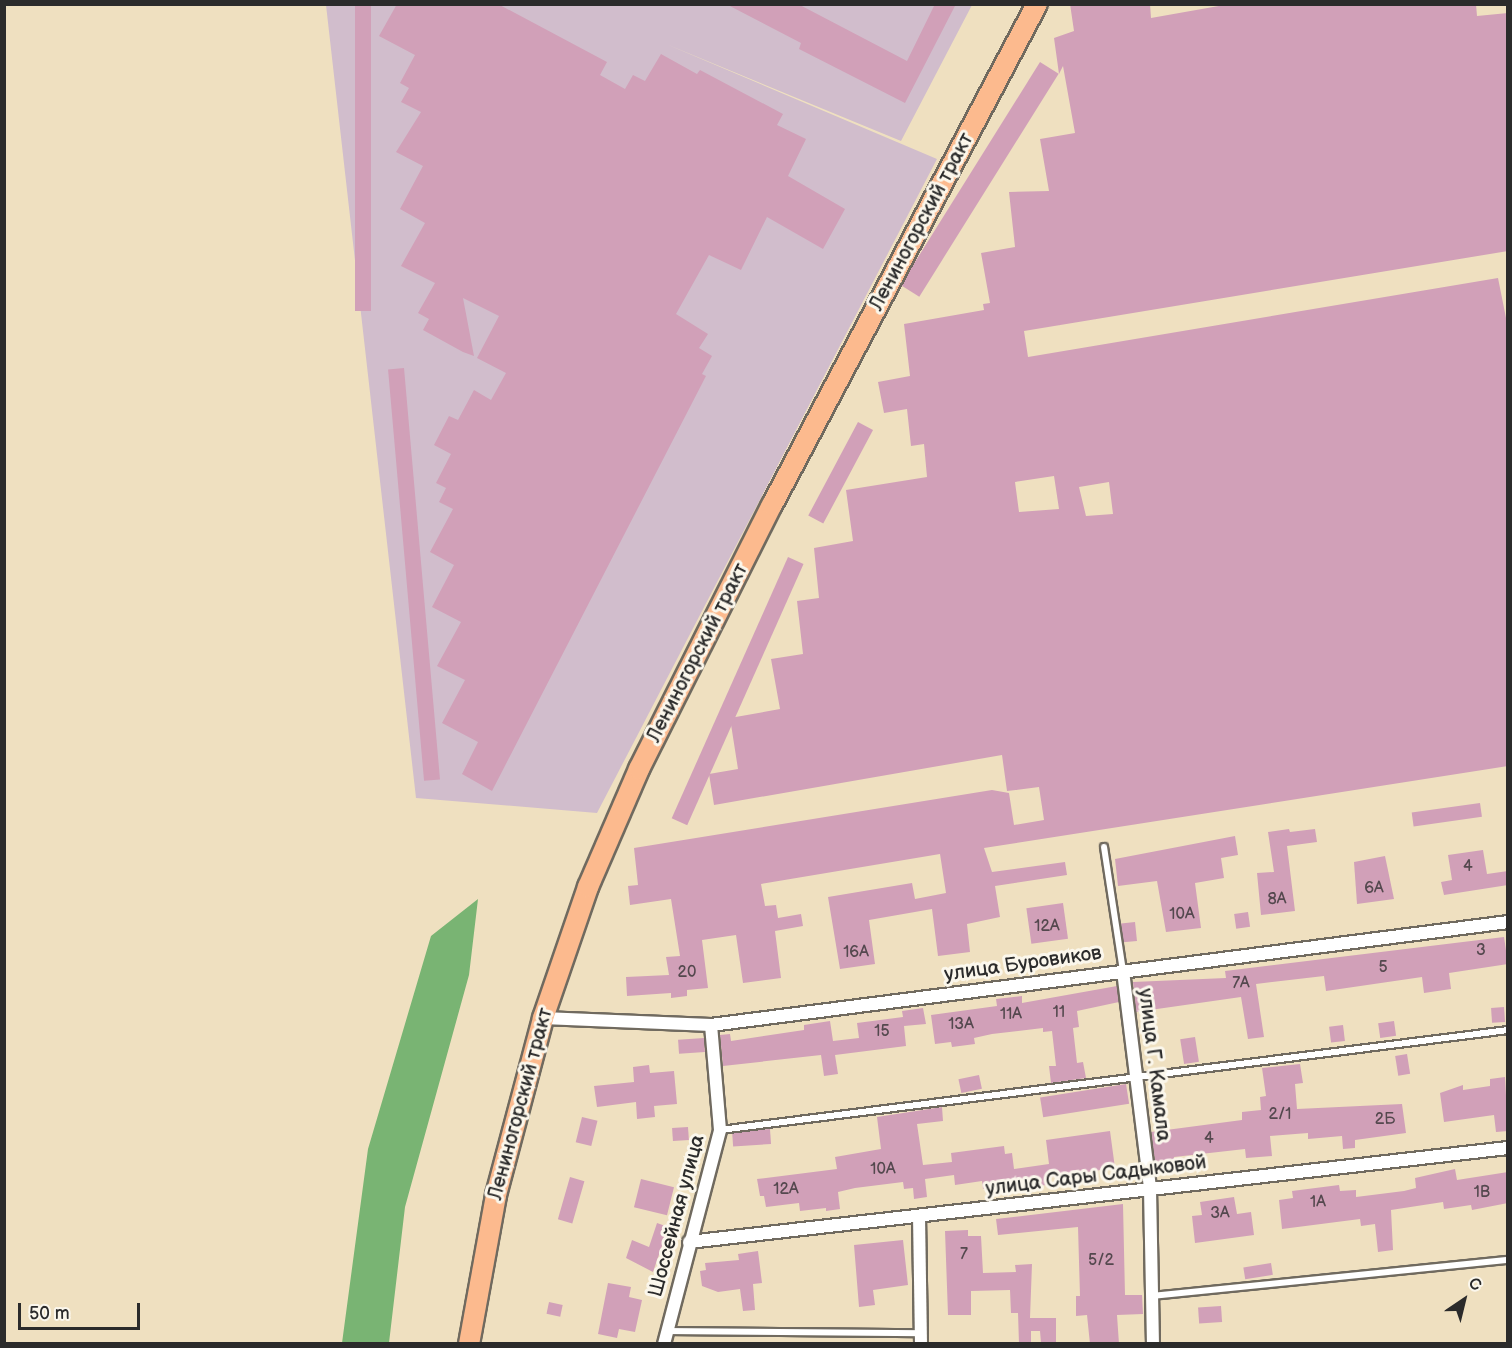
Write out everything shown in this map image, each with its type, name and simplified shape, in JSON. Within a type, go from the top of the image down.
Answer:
[{"type":"main road","name":"Лениногорский тракт","points":[[469,1344],[496,1196],[543,1018],[588,887],[639,769],[778,495],[1037,4]]},
{"type":"street","name":"улица Буровиков","points":[[543,1018],[711,1025],[1508,922]]},
{"type":"street","name":"улица Г. Камала","points":[[1123,971],[1150,1189],[1152,1344]]},
{"type":"street","name":"Шоссейная улица","points":[[664,1344],[720,1130],[711,1025]]},
{"type":"street","name":"улица Сары Садыковой","points":[[689,1242],[1508,1148]]},
{"type":"street","points":[[919,1216],[921,1338]]},
{"type":"lane","points":[[1104,847],[1123,971]]},
{"type":"lane","points":[[720,1130],[1136,1080],[1508,1030]]},
{"type":"lane","points":[[1152,1296],[1508,1260]]},
{"type":"lane","points":[[668,1331],[921,1338]]},
{"type":"shaded area","points":[[326,5],[972,5],[901,141],[666,44],[937,159],[597,813],[416,798]]},
{"type":"green space","points":[[478,899],[469,975],[405,1207],[389,1343],[342,1343],[368,1149],[431,936]]},
{"type":"building","points":[[355,4],[371,4],[371,311],[355,311]]},
{"type":"building","points":[[397,4],[498,4],[607,62],[600,75],[625,89],[633,75],[645,81],[661,54],[697,74],[700,70],[783,114],[777,125],[806,139],[788,176],[845,209],[823,249],[767,217],[741,270],[709,255],[676,314],[708,334],[699,348],[712,356],[702,374],[706,376],[492,791],[462,774],[478,742],[442,723],[465,680],[437,666],[461,622],[432,607],[454,565],[430,552],[453,509],[439,502],[446,488],[436,483],[451,454],[434,445],[449,416],[458,420],[474,390],[491,400],[506,373],[477,358],[499,316],[463,298],[474,356],[463,352],[423,330],[429,319],[418,313],[435,283],[401,266],[425,223],[400,209],[423,166],[396,152],[421,112],[401,102],[409,88],[400,83],[415,55],[379,36]]},
{"type":"building","points":[[726,4],[798,4],[907,61],[935,4],[956,4],[905,103],[799,49],[801,43]]},
{"type":"building","points":[[1070,4],[1150,4],[1151,18],[1230,4],[1476,4],[1477,16],[1508,13],[1508,251],[1024,331],[1028,357],[1498,278],[1508,328],[1508,766],[984,848],[992,872],[1065,862],[1067,875],[995,886],[1000,917],[967,924],[970,952],[938,956],[932,909],[869,920],[875,964],[840,969],[828,897],[912,883],[915,899],[946,893],[940,854],[761,884],[765,906],[776,905],[778,918],[801,914],[803,926],[775,931],[781,978],[743,983],[736,935],[702,940],[708,988],[687,990],[687,996],[671,998],[671,993],[627,996],[626,977],[669,975],[666,957],[680,956],[671,899],[630,905],[628,886],[638,885],[634,848],[992,790],[1009,793],[1014,825],[1044,820],[1039,787],[1007,791],[1002,755],[714,805],[709,774],[738,769],[730,718],[780,709],[771,659],[803,654],[797,601],[819,598],[814,548],[853,541],[846,490],[927,477],[924,444],[911,446],[907,409],[884,413],[878,382],[910,376],[904,324],[984,310],[983,304],[990,303],[981,253],[1015,247],[1009,192],[1049,191],[1040,139],[1075,133],[1063,66],[1059,74],[1054,38],[1074,31]],"holes":[[[1054,476],[1059,509],[1019,512],[1015,482]],[[1109,482],[1113,514],[1086,516],[1079,487]]]},
{"type":"building","points":[[1040,62],[1059,74],[919,297],[901,285]]},
{"type":"building","points":[[404,368],[440,779],[424,781],[388,369]]},
{"type":"building","points":[[858,422],[873,430],[823,524],[808,516]]},
{"type":"building","points":[[788,557],[804,564],[687,825],[672,818]]},
{"type":"building","points":[[1480,803],[1482,817],[1414,826],[1412,813]]},
{"type":"building","points":[[1289,829],[1290,832],[1315,829],[1317,842],[1287,846],[1295,911],[1261,915],[1257,873],[1274,872],[1268,832]]},
{"type":"building","points":[[1235,836],[1238,855],[1221,858],[1224,878],[1195,883],[1201,928],[1166,932],[1157,881],[1118,886],[1115,859]]},
{"type":"building","points":[[1483,850],[1487,874],[1508,871],[1508,885],[1444,895],[1441,882],[1452,880],[1448,855]]},
{"type":"building","points":[[1385,856],[1394,899],[1357,904],[1354,862]]},
{"type":"building","points":[[1063,903],[1068,939],[1031,944],[1026,908]]},
{"type":"building","points":[[1248,912],[1250,927],[1236,929],[1234,914]]},
{"type":"building","points":[[1135,922],[1137,941],[1123,942],[1121,923]]},
{"type":"building","points":[[1504,937],[1508,964],[1449,973],[1451,989],[1424,993],[1422,977],[1326,991],[1324,976],[1256,984],[1264,1037],[1248,1039],[1241,997],[1136,1012],[1133,982],[1226,978],[1225,971]]},
{"type":"building","points":[[1117,986],[1119,1002],[1077,1011],[1079,1027],[1073,1028],[1077,1063],[1083,1062],[1086,1078],[1051,1083],[1049,1066],[1056,1066],[1052,1031],[1043,1032],[1043,1028],[974,1038],[975,1044],[952,1047],[951,1042],[935,1044],[931,1015],[997,1006],[996,999],[1022,996],[1022,1003]]},
{"type":"building","points":[[1504,1007],[1505,1022],[1492,1023],[1491,1008]]},
{"type":"building","points":[[923,1008],[926,1024],[904,1026],[906,1046],[835,1055],[838,1074],[824,1076],[821,1055],[723,1066],[720,1035],[730,1034],[731,1041],[804,1030],[804,1025],[830,1021],[833,1041],[859,1038],[857,1023],[903,1017],[902,1011]]},
{"type":"building","points":[[1394,1021],[1396,1036],[1380,1038],[1378,1023]]},
{"type":"building","points":[[1343,1025],[1345,1041],[1331,1043],[1329,1027]]},
{"type":"building","points":[[1195,1037],[1199,1062],[1184,1064],[1180,1039]]},
{"type":"building","points":[[704,1038],[705,1052],[679,1054],[678,1040]]},
{"type":"building","points":[[1407,1054],[1410,1074],[1398,1076],[1395,1056]]},
{"type":"building","points":[[1300,1064],[1303,1083],[1295,1084],[1297,1109],[1402,1104],[1406,1133],[1355,1140],[1355,1148],[1343,1149],[1342,1136],[1308,1139],[1308,1133],[1270,1136],[1272,1156],[1246,1158],[1245,1149],[1174,1157],[1175,1167],[1156,1169],[1151,1132],[1242,1120],[1242,1112],[1261,1110],[1260,1097],[1266,1096],[1262,1068]]},
{"type":"building","points":[[649,1065],[650,1073],[674,1071],[677,1104],[654,1106],[655,1117],[637,1119],[636,1102],[597,1107],[594,1086],[634,1082],[633,1067]]},
{"type":"building","points":[[979,1075],[982,1089],[961,1093],[958,1079]]},
{"type":"building","points":[[1505,1077],[1508,1131],[1496,1132],[1494,1115],[1444,1122],[1440,1093],[1463,1085],[1463,1090],[1490,1086],[1490,1079]]},
{"type":"building","points":[[1126,1084],[1129,1104],[1043,1117],[1040,1098]]},
{"type":"building","points":[[942,1107],[943,1121],[917,1124],[923,1165],[952,1162],[951,1153],[1004,1146],[1005,1154],[1012,1153],[1014,1169],[1049,1164],[1046,1140],[1110,1131],[1115,1168],[1046,1178],[1047,1185],[1031,1187],[1030,1183],[983,1189],[982,1181],[955,1185],[954,1175],[925,1179],[927,1197],[914,1199],[913,1188],[904,1189],[903,1182],[855,1188],[838,1192],[840,1209],[826,1211],[826,1208],[800,1211],[799,1203],[766,1207],[764,1196],[760,1196],[757,1179],[837,1169],[835,1157],[881,1149],[877,1117]]},
{"type":"building","points":[[582,1117],[598,1121],[591,1146],[576,1142]]},
{"type":"building","points":[[688,1127],[689,1140],[673,1141],[672,1128]]},
{"type":"building","points":[[770,1129],[771,1144],[733,1147],[732,1132]]},
{"type":"building","points":[[1455,1169],[1457,1180],[1508,1172],[1508,1203],[1472,1210],[1471,1205],[1444,1209],[1443,1202],[1391,1210],[1393,1250],[1378,1252],[1375,1224],[1361,1226],[1360,1219],[1282,1229],[1279,1200],[1293,1198],[1292,1191],[1339,1185],[1340,1191],[1356,1190],[1356,1197],[1404,1191],[1416,1188],[1415,1178]]},
{"type":"building","points":[[570,1177],[584,1181],[572,1223],[558,1219]]},
{"type":"building","points":[[641,1179],[674,1187],[667,1215],[634,1207]]},
{"type":"building","points":[[1234,1197],[1237,1214],[1251,1212],[1254,1235],[1195,1243],[1192,1216],[1202,1215],[1200,1202]]},
{"type":"building","points":[[1123,1204],[1125,1295],[1142,1295],[1143,1314],[1117,1315],[1119,1344],[1090,1344],[1087,1315],[1076,1316],[1076,1296],[1080,1296],[1078,1227],[998,1235],[996,1219]]},
{"type":"building","points":[[657,1223],[674,1229],[669,1242],[664,1240],[653,1272],[626,1258],[632,1240],[649,1247]]},
{"type":"building","points":[[968,1230],[968,1236],[981,1236],[983,1273],[1016,1272],[1015,1265],[1032,1264],[1030,1318],[1056,1318],[1056,1343],[1041,1343],[1040,1331],[1031,1331],[1031,1344],[1019,1344],[1018,1313],[1011,1313],[1010,1290],[971,1291],[971,1315],[948,1315],[945,1231]]},
{"type":"building","points":[[903,1240],[908,1285],[873,1290],[875,1305],[859,1307],[854,1245]]},
{"type":"building","points":[[758,1251],[762,1283],[753,1284],[755,1310],[743,1311],[740,1289],[718,1292],[702,1286],[700,1271],[706,1270],[705,1263],[739,1260],[738,1254]]},
{"type":"building","points":[[1271,1263],[1273,1275],[1245,1279],[1243,1267]]},
{"type":"building","points":[[608,1283],[631,1287],[629,1297],[642,1300],[635,1332],[619,1329],[617,1338],[598,1334]]},
{"type":"building","points":[[549,1302],[563,1305],[560,1317],[547,1314]]},
{"type":"building","points":[[1221,1306],[1222,1322],[1199,1324],[1198,1308]]}]
